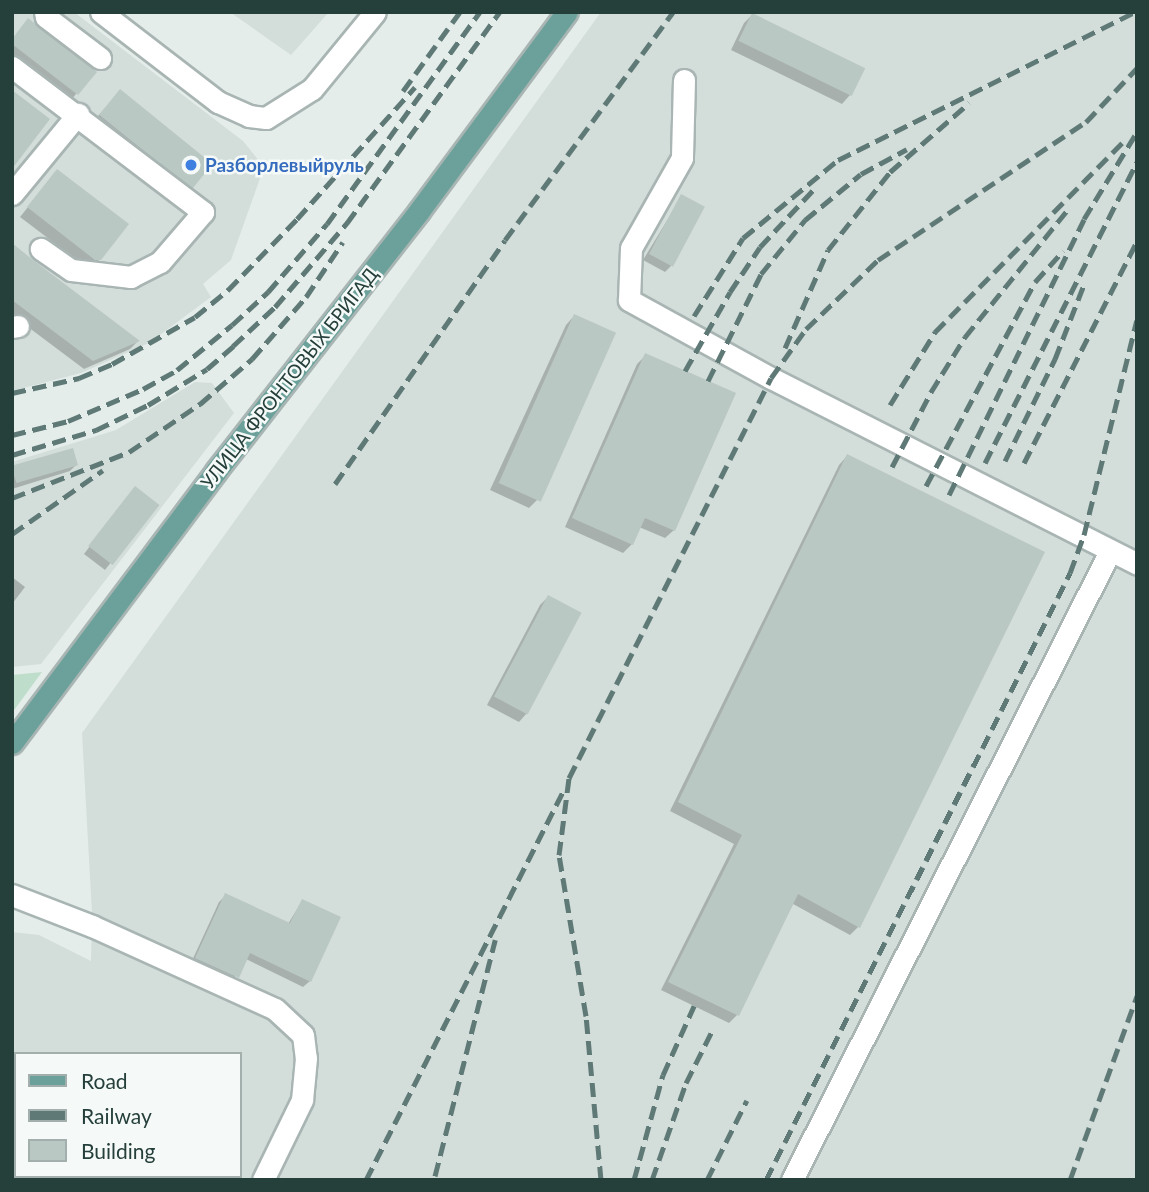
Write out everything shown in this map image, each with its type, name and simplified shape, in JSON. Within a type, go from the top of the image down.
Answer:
[{"type":"main road","name":"УЛИЦА ФРОНТОВЫХ БРИГАД","points":[[12,743],[216,471],[419,211],[566,12]]},
{"type":"street","points":[[45,12],[46,17],[100,58]]},
{"type":"street","points":[[101,12],[218,102],[248,116],[266,118],[312,89],[375,12]]},
{"type":"street","points":[[12,67],[78,114],[203,212],[160,262],[131,277],[71,270],[41,249]]},
{"type":"street","points":[[684,80],[682,158],[631,248],[629,300],[771,378],[1137,564]]},
{"type":"street","points":[[12,194],[78,114]]},
{"type":"street","points":[[792,1180],[1110,551]]},
{"type":"street","points":[[12,895],[92,926],[275,1009],[303,1035],[306,1058],[302,1100],[263,1180]]},
{"type":"shaded area","points":[[12,12],[74,12],[243,141],[264,167],[231,260],[203,284],[211,297],[149,343],[81,373],[12,391]]},
{"type":"shaded area","points":[[230,12],[329,12],[291,55]]},
{"type":"shaded area","points":[[601,12],[1137,12],[1137,1180],[12,1180],[12,932],[39,935],[91,961],[92,913],[82,733]]},
{"type":"shaded area","points":[[195,382],[212,383],[234,413],[41,664],[12,667],[12,462],[116,430]]},
{"type":"green space","points":[[42,672],[12,713],[12,675]]},
{"type":"building","points":[[752,13],[865,68],[852,96],[738,41]]},
{"type":"building","points":[[28,18],[97,72],[78,95],[12,44],[12,39]]},
{"type":"building","points":[[120,89],[212,164],[192,190],[99,115]]},
{"type":"building","points":[[12,90],[50,119],[12,169]]},
{"type":"building","points":[[57,169],[129,224],[101,260],[95,260],[27,207]]},
{"type":"building","points":[[681,194],[705,207],[673,267],[649,254]]},
{"type":"building","points":[[12,243],[140,341],[93,361],[12,300]]},
{"type":"building","points":[[574,314],[616,333],[541,502],[499,483]]},
{"type":"building","points":[[645,353],[736,393],[675,531],[645,518],[633,545],[572,518]]},
{"type":"building","points":[[73,448],[78,465],[16,483],[12,465]]},
{"type":"building","points":[[847,454],[1045,552],[860,928],[798,894],[739,1016],[668,982],[742,835],[678,802]]},
{"type":"building","points":[[135,486],[159,505],[113,565],[88,546]]},
{"type":"building","points":[[548,595],[582,613],[528,714],[494,697]]},
{"type":"building","points":[[225,893],[290,923],[302,899],[341,917],[311,982],[250,953],[239,978],[195,958]]},
{"type":"railway","points":[[403,91],[460,12]]},
{"type":"railway","points":[[12,435],[68,421],[143,389],[177,370],[232,325],[268,292],[327,224],[480,12]]},
{"type":"railway","points":[[12,455],[96,430],[148,405],[207,369],[233,346],[275,307],[347,223],[500,12]]},
{"type":"railway","points":[[335,484],[505,240],[673,12]]},
{"type":"railway","points":[[694,316],[743,238],[838,160],[1135,12]]},
{"type":"railway","points":[[601,1180],[586,1016],[559,855],[569,778],[771,378],[806,329],[878,260],[1086,122],[1137,68]]},
{"type":"railway","points":[[12,393],[79,378],[112,364],[195,317],[228,290],[297,219],[415,87]]},
{"type":"railway","points":[[785,348],[828,250],[890,172],[969,103]]},
{"type":"railway","points":[[949,495],[1084,219],[1137,132]]},
{"type":"railway","points":[[890,405],[935,332],[1124,141]]},
{"type":"railway","points":[[708,381],[761,274],[805,220],[861,174],[907,149]]},
{"type":"railway","points":[[985,463],[1137,162]]},
{"type":"railway","points":[[685,371],[730,292],[760,247],[815,188]]},
{"type":"railway","points":[[892,467],[931,392],[965,337],[1070,207]]},
{"type":"railway","points":[[1024,463],[1137,241]]},
{"type":"railway","points":[[12,498],[129,452],[200,404],[252,359],[306,297],[343,242]]},
{"type":"railway","points":[[926,486],[1035,282],[1063,251]]},
{"type":"railway","points":[[1005,461],[1055,359],[1085,282]]},
{"type":"railway","points":[[766,1180],[1070,573],[1084,535],[1137,320]]},
{"type":"railway","points":[[12,534],[103,470]]},
{"type":"railway","points":[[366,1180],[563,791]]},
{"type":"railway","points":[[435,1176],[495,940]]},
{"type":"railway","points":[[1070,1180],[1137,996]]},
{"type":"railway","points":[[634,1180],[663,1075],[694,1006]]},
{"type":"railway","points":[[652,1180],[686,1083],[713,1029]]},
{"type":"railway","points":[[707,1180],[747,1100]]},
{"type":"place","name":"Разборлевыйруль","points":[[191,165]]}]
